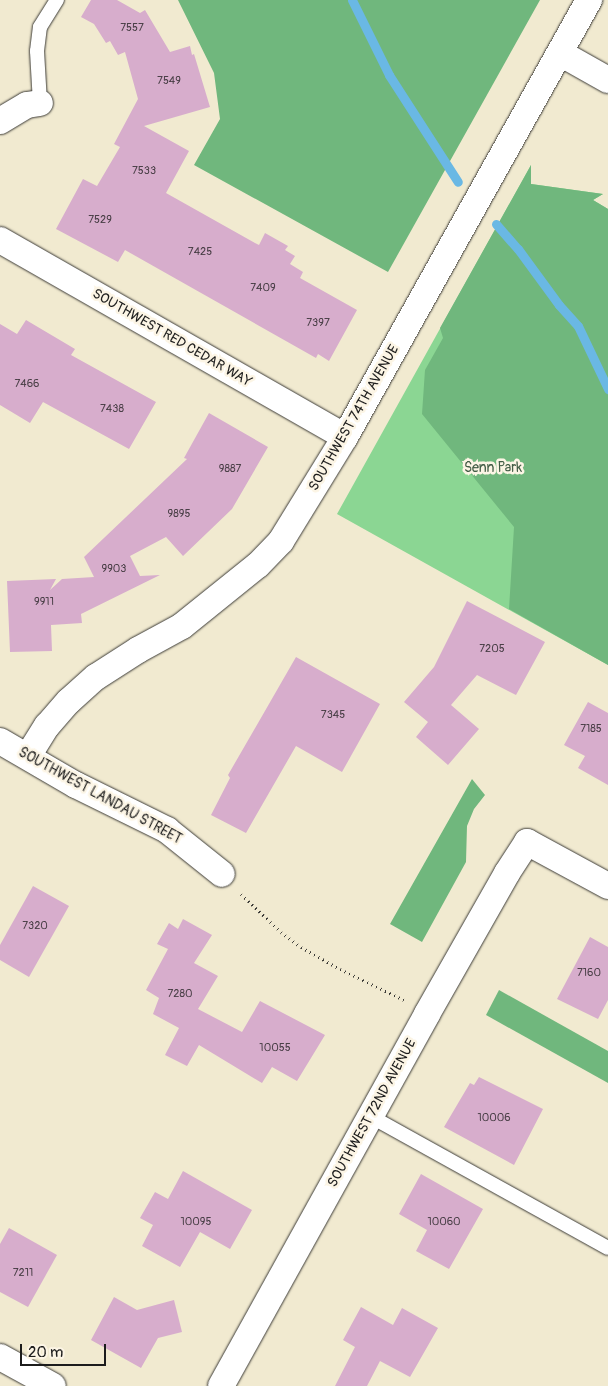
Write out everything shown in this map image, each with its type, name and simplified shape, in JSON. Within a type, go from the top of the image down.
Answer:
[{"type":"street","name":"SOUTHWEST 74TH AVENUE","points":[[28,756],[47,726],[69,701],[96,677],[138,650],[182,626],[258,565],[280,541],[345,437],[589,0]]},
{"type":"street","points":[[560,53],[608,80]]},
{"type":"street","points":[[0,122],[27,105],[40,103]]},
{"type":"street","name":"SOUTHWEST RED CEDAR WAY","points":[[0,240],[345,437]]},
{"type":"street","name":"SOUTHWEST LANDAU STREET","points":[[0,741],[76,785],[167,830],[222,874]]},
{"type":"street","name":"SOUTHWEST 72ND AVENUE","points":[[220,1386],[427,1014],[507,873],[527,842],[608,886]]},
{"type":"street","points":[[0,1358],[53,1386]]},
{"type":"lane","points":[[40,103],[37,51],[40,27],[57,0]]},
{"type":"lane","points":[[370,1116],[608,1248]]},
{"type":"path","points":[[222,874],[260,913],[301,947],[427,1014]]},
{"type":"green space","points":[[178,0],[540,0],[388,272],[194,165],[220,119],[214,73]]},
{"type":"green space","name":"Senn Park","points":[[531,165],[531,184],[603,194],[593,200],[608,209],[608,665],[337,514]]},
{"type":"green space","name":"Senn Park","points":[[531,165],[531,184],[603,194],[593,200],[608,209],[608,665],[509,609],[514,527],[422,414],[425,370],[443,338],[440,328]]},
{"type":"green space","points":[[472,779],[485,795],[474,809],[467,826],[466,862],[422,942],[390,924]]},
{"type":"green space","points":[[499,990],[608,1051],[608,1083],[486,1015]]},
{"type":"building","points":[[91,0],[117,0],[140,13],[145,10],[170,52],[190,46],[210,107],[144,126],[189,151],[166,193],[259,245],[265,233],[288,246],[285,250],[295,256],[290,264],[303,272],[300,278],[357,310],[329,361],[318,354],[316,358],[125,250],[118,262],[56,229],[83,179],[97,186],[120,147],[114,144],[138,99],[125,52],[118,55],[110,41],[106,43],[94,24],[81,17]]},
{"type":"building","points":[[26,320],[75,349],[71,355],[156,402],[129,449],[43,402],[30,423],[0,405],[0,324],[17,334]]},
{"type":"building","points":[[209,413],[268,447],[232,509],[183,556],[166,537],[130,556],[140,576],[160,575],[81,614],[82,623],[51,625],[52,651],[10,652],[7,581],[56,579],[50,590],[62,579],[94,577],[84,557],[187,459],[184,458]]},
{"type":"building","points":[[467,601],[545,642],[516,695],[477,675],[451,705],[479,729],[448,765],[416,737],[428,722],[404,702],[434,667]]},
{"type":"building","points":[[296,657],[380,704],[342,772],[296,746],[246,833],[211,815],[230,778],[228,775]]},
{"type":"building","points":[[588,702],[608,713],[608,785],[578,768],[585,756],[564,745]]},
{"type":"building","points":[[33,886],[69,906],[29,977],[0,960],[0,945]]},
{"type":"building","points":[[183,919],[212,935],[194,963],[218,976],[198,1009],[242,1032],[260,1001],[325,1035],[297,1081],[272,1067],[262,1083],[199,1045],[187,1066],[165,1055],[179,1028],[153,1014],[159,998],[146,990],[168,949],[157,944],[169,923],[178,929]]},
{"type":"building","points":[[590,937],[608,947],[608,1000],[598,1019],[557,999]]},
{"type":"building","points":[[479,1077],[543,1109],[514,1165],[444,1127],[470,1083],[474,1085]]},
{"type":"building","points":[[183,1171],[252,1210],[230,1249],[200,1232],[180,1267],[142,1246],[153,1225],[140,1218],[155,1192],[168,1199]]},
{"type":"building","points":[[421,1174],[483,1209],[449,1269],[416,1251],[427,1230],[399,1214]]},
{"type":"building","points":[[9,1228],[57,1255],[28,1307],[0,1292],[0,1244]]},
{"type":"building","points":[[114,1297],[137,1310],[174,1300],[182,1332],[158,1338],[141,1368],[91,1340]]},
{"type":"building","points":[[361,1307],[393,1325],[402,1308],[438,1328],[410,1377],[380,1361],[367,1386],[335,1386],[355,1347],[343,1340]]},
{"type":"waterway","points":[[352,0],[389,75],[458,182]]},
{"type":"waterway","points":[[496,224],[518,249],[559,305],[578,326],[608,389]]}]
